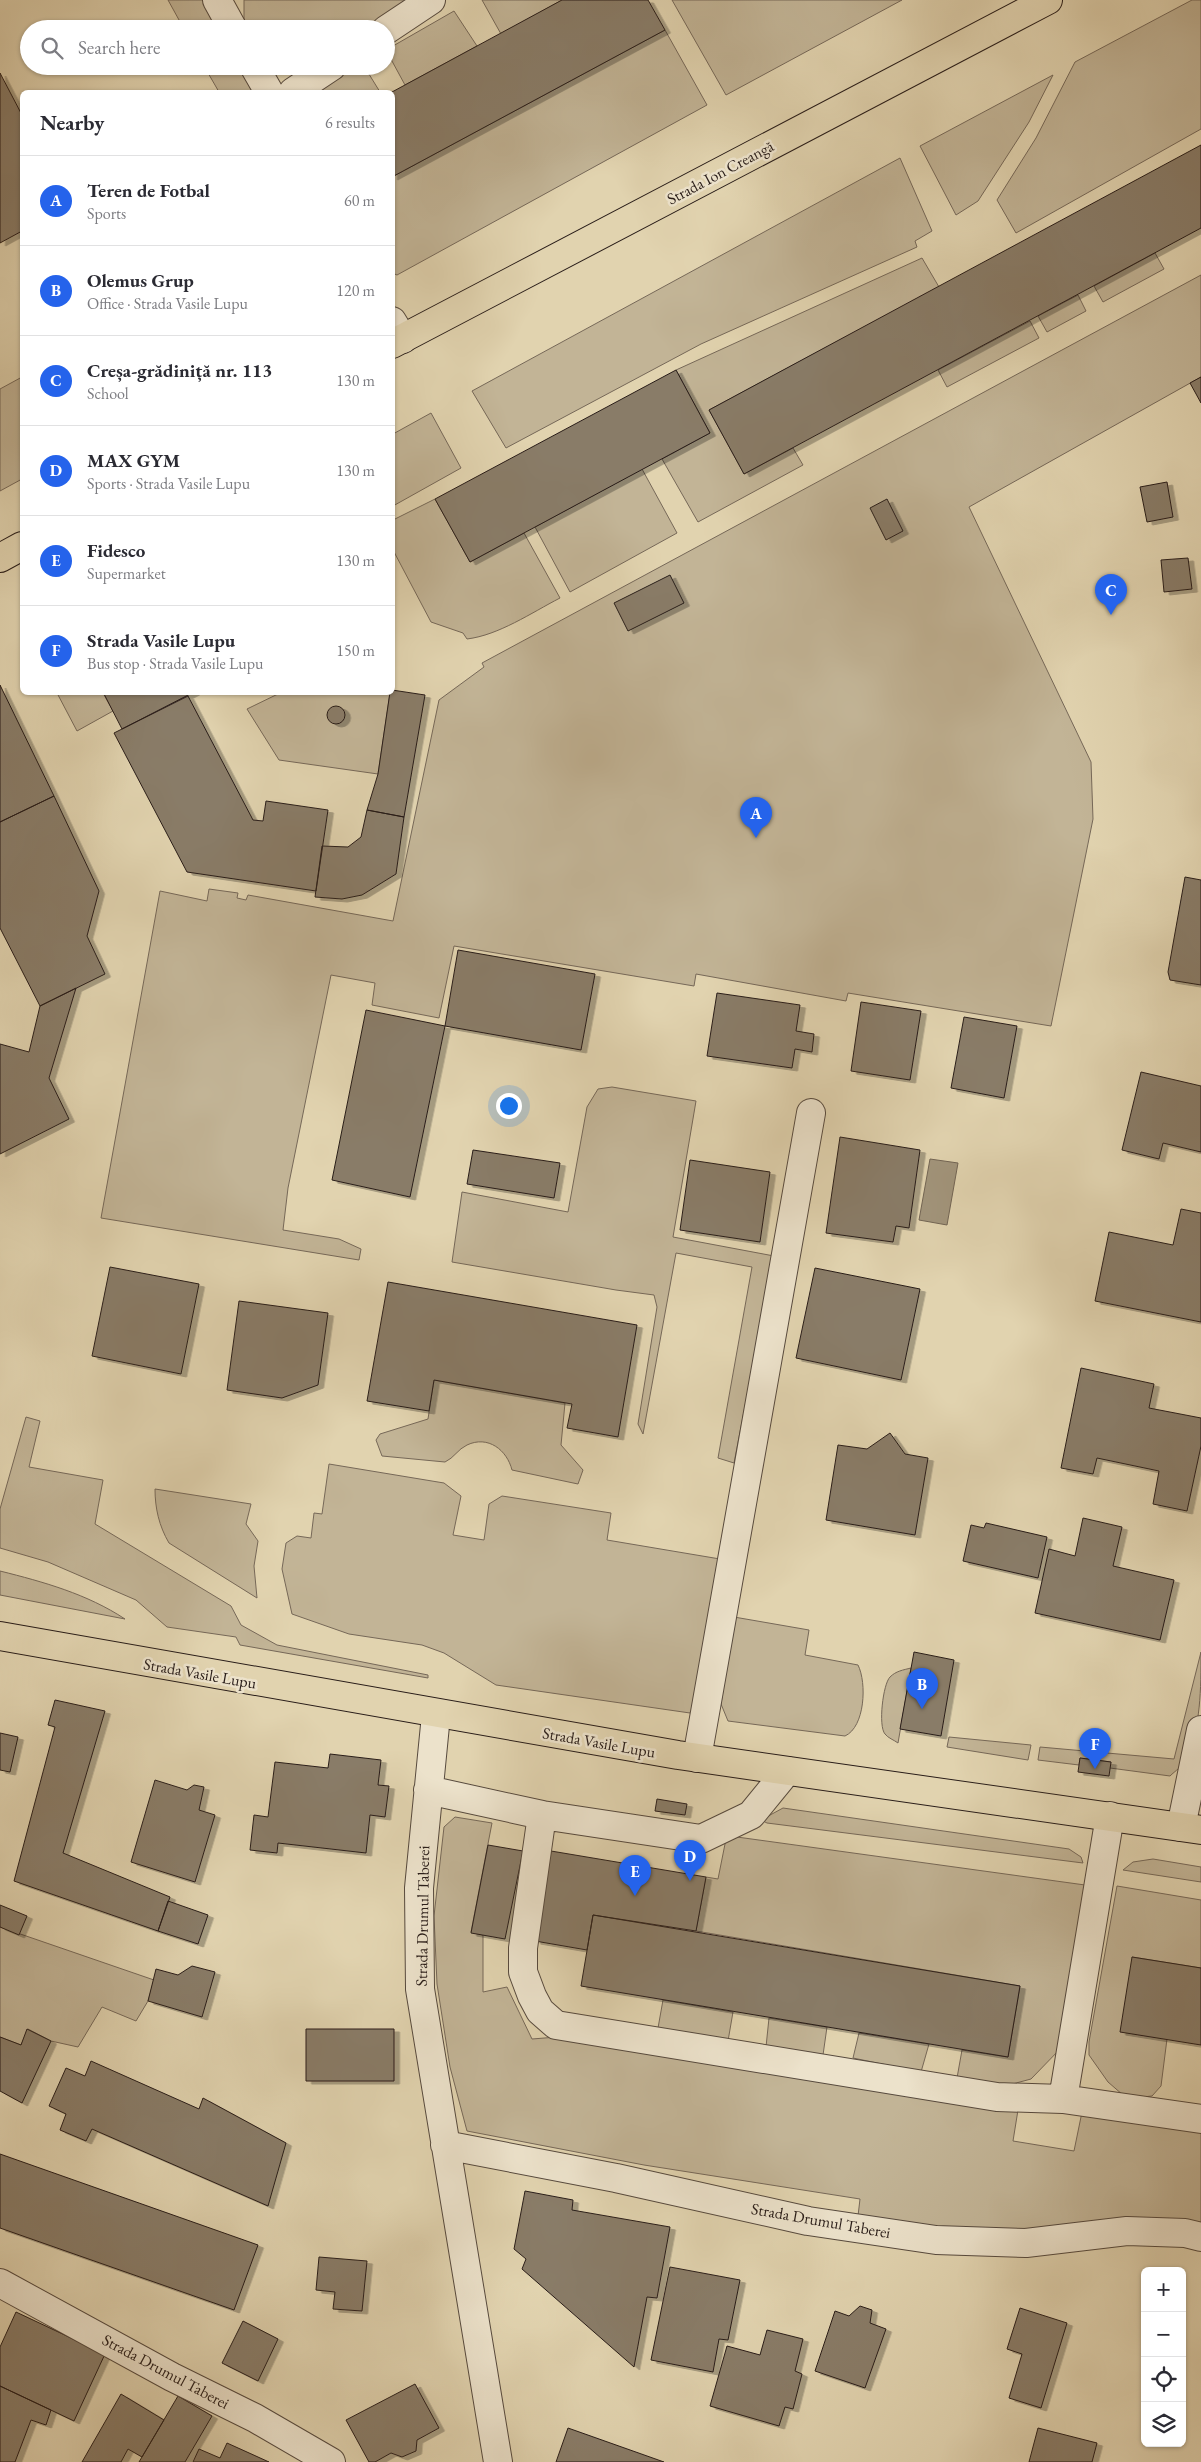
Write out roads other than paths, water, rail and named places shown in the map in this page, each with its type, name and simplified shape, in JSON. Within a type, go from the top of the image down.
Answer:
[{"type":"main road","name":"Strada Ion Creangă","points":[[396,335],[1048,0]]},
{"type":"main road","points":[[0,558],[20,547]]},
{"type":"main road","name":"Strada Vasile Lupu","points":[[0,1636],[436,1714],[697,1758],[1191,1829]]},
{"type":"street","points":[[217,0],[228,20]]},
{"type":"street","points":[[395,24],[431,0]]},
{"type":"street","points":[[259,75],[268,90]]},
{"type":"street","points":[[296,90],[318,75]]},
{"type":"street","points":[[697,1758],[811,1113]]},
{"type":"street","name":"Strada Drumul Taberei","points":[[436,1714],[419,1888],[418,1952],[421,1999],[498,2462]]},
{"type":"street","points":[[1191,1829],[1201,1730]]},
{"type":"street","points":[[428,1790],[542,1814],[701,1839],[751,1814],[787,1771]]},
{"type":"street","points":[[542,1814],[523,1948],[524,1972],[532,1996],[540,2011],[556,2025],[998,2097],[1063,2099],[1201,2119]]},
{"type":"street","points":[[1063,2099],[1110,1816]]},
{"type":"street","name":"Strada Drumul Taberei","points":[[446,2145],[616,2178],[808,2220],[936,2240],[1026,2243],[1127,2231],[1185,2233],[1201,2237]]},
{"type":"street","name":"Strada Drumul Taberei","points":[[0,2283],[172,2377],[256,2418],[331,2462]]},
{"type":"place","name":"Creșa-grădiniță nr. 113","points":[[1111,615]]},
{"type":"place","name":"Teren de Fotbal","points":[[756,838]]},
{"type":"place","name":"Olemus Grup","points":[[922,1709]]},
{"type":"place","name":"Strada Vasile Lupu","points":[[1095,1769]]},
{"type":"place","name":"MAX GYM","points":[[690,1881]]},
{"type":"place","name":"Fidesco","points":[[635,1896]]}]
